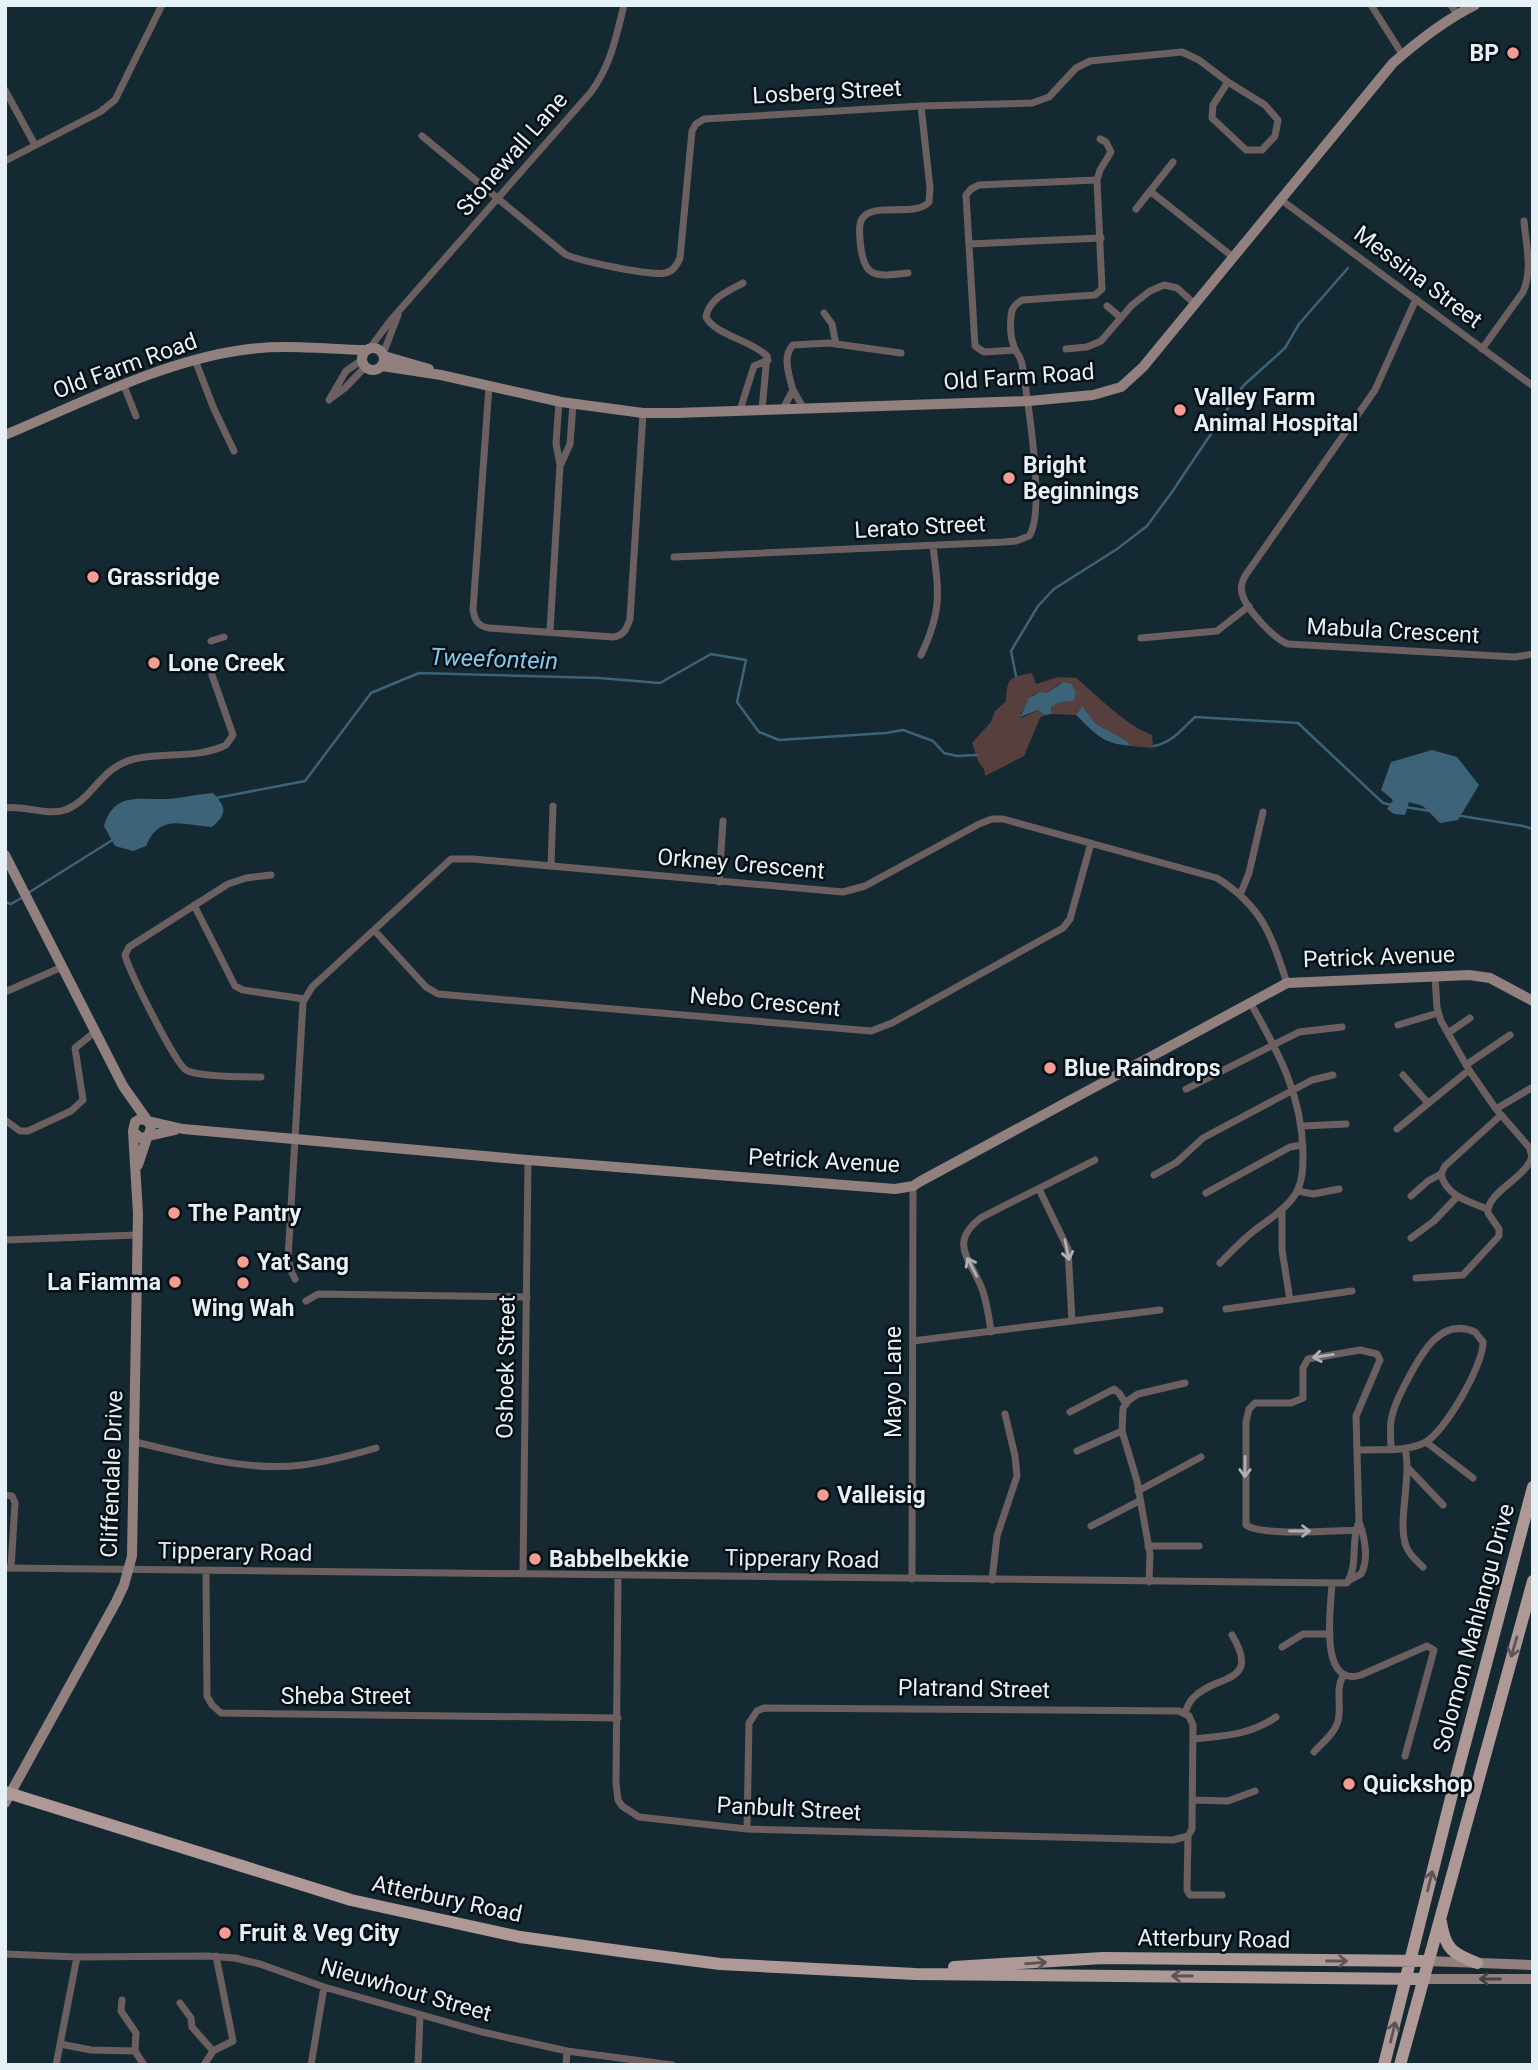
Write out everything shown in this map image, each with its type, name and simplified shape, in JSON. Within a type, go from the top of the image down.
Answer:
[{"type":"main road","name":"Solomon Mahlangu Drive","points":[[1384,2065],[1533,1487]]},
{"type":"main road","name":"Solomon Mahlangu Drive","points":[[1400,2065],[1533,1581]]},
{"type":"main road","name":"Atterbury Road","points":[[7,1796],[351,1900],[520,1937],[720,1964],[915,1975],[1424,1979]]},
{"type":"main road","points":[[1441,1918],[1445,1941],[1453,1953],[1477,1963]]},
{"type":"main road","name":"Atterbury Road","points":[[895,1972],[915,1968],[1103,1958],[1428,1961]]},
{"type":"street","points":[[5,161],[100,112],[115,100],[162,5]]},
{"type":"street","points":[[1371,5],[1402,54]]},
{"type":"street","name":"Old Farm Road","points":[[383,359],[559,402],[643,413],[1030,401],[1093,395],[1121,387],[1143,367],[1386,70],[1454,10],[1475,5]]},
{"type":"street","name":"Stonewall Lane","points":[[365,356],[603,76],[611,59],[622,6]]},
{"type":"street","name":"Losberg Street","points":[[498,199],[557,249],[572,258],[661,274],[677,266],[682,251],[692,131],[700,121],[708,118],[1037,102],[1049,97],[1076,68],[1090,61],[1175,52],[1186,53],[1228,82]]},
{"type":"street","points":[[1228,82],[1265,105],[1278,120],[1275,136],[1259,151],[1246,150],[1212,118],[1213,105],[1228,82]]},
{"type":"street","points":[[5,90],[35,145]]},
{"type":"street","points":[[908,273],[874,275],[869,272],[862,259],[860,226],[862,218],[867,214],[919,208],[929,202],[930,188],[921,106]]},
{"type":"street","points":[[422,136],[498,199]]},
{"type":"street","points":[[1030,401],[1020,357],[1015,350],[1010,320],[1012,309],[1026,299],[1095,295],[1100,292],[1104,283],[1097,180],[1111,152],[1106,142],[1100,139]]},
{"type":"street","points":[[1136,209],[1173,162]]},
{"type":"street","points":[[1015,350],[984,352],[975,345],[965,200],[968,191],[975,186],[1097,180]]},
{"type":"street","points":[[1150,191],[1233,257]]},
{"type":"street","name":"Messina Street","points":[[1280,199],[1533,386]]},
{"type":"street","points":[[1482,349],[1523,292],[1527,282],[1529,265],[1524,221]]},
{"type":"street","points":[[969,244],[1101,239]]},
{"type":"street","points":[[743,282],[720,296],[712,304],[706,317],[715,328],[758,348],[767,356],[762,409]]},
{"type":"street","points":[[1066,349],[1097,344],[1141,297],[1164,285],[1177,288],[1195,304]]},
{"type":"street","points":[[1141,638],[1217,631],[1250,606],[1241,591],[1245,576],[1367,403],[1382,378],[1416,299]]},
{"type":"street","points":[[1107,306],[1120,317]]},
{"type":"street","name":"Stonewall Lane","points":[[383,359],[400,312]]},
{"type":"street","points":[[824,313],[832,324],[836,344]]},
{"type":"street","points":[[792,387],[787,356],[790,348],[800,344],[836,344],[901,353]]},
{"type":"street","name":"Old Farm Road","points":[[5,435],[195,360],[250,349],[321,346],[365,356]]},
{"type":"street","points":[[365,356],[349,385],[329,400],[346,371],[365,356],[377,348],[383,359],[372,370],[365,356]]},
{"type":"street","points":[[195,360],[234,451]]},
{"type":"street","points":[[740,410],[754,366],[768,360]]},
{"type":"street","points":[[124,386],[136,416]]},
{"type":"street","points":[[489,386],[473,601],[474,617],[479,624],[489,628],[613,637],[626,629],[630,619],[643,413]]},
{"type":"street","points":[[783,408],[793,390],[804,409]]},
{"type":"street","name":"Lerato Street","points":[[674,557],[933,546],[1016,541],[1028,536],[1035,522],[1030,401]]},
{"type":"street","points":[[550,631],[561,465],[556,443],[559,402]]},
{"type":"street","points":[[561,465],[570,444],[573,404]]},
{"type":"street","points":[[921,655],[935,625],[937,611],[938,580],[933,546]]},
{"type":"street","name":"Mabula Crescent","points":[[1250,606],[1277,639],[1294,645],[1515,657],[1533,655]]},
{"type":"street","points":[[211,640],[224,636]]},
{"type":"street","points":[[5,808],[53,811],[68,809],[108,771],[118,765],[139,758],[174,756],[219,748],[231,740],[232,733],[212,675]]},
{"type":"street","points":[[551,866],[553,806]]},
{"type":"street","points":[[1240,895],[1249,873],[1263,812]]},
{"type":"street","name":"Orkney Crescent","points":[[304,999],[312,986],[451,859],[851,891],[979,824],[995,819],[1212,876],[1240,895],[1259,914],[1287,983]]},
{"type":"street","points":[[719,882],[723,821]]},
{"type":"street","name":"Nebo Crescent","points":[[374,930],[426,986],[438,994],[871,1031],[903,1017],[1063,928],[1070,919],[1091,843]]},
{"type":"street","name":"Cliffendale Drive","points":[[5,855],[123,1086],[147,1121]]},
{"type":"street","points":[[261,1077],[193,1072],[182,1067],[126,960],[126,951],[236,880],[271,875]]},
{"type":"street","points":[[194,905],[235,986],[243,990],[304,999],[288,1258],[290,1271],[295,1279]]},
{"type":"street","points":[[5,992],[62,967]]},
{"type":"street","name":"Petrick Avenue","points":[[147,1121],[183,1129],[895,1189],[913,1186],[1287,983],[1469,975],[1490,978],[1533,1001]]},
{"type":"street","points":[[1435,976],[1437,1013],[1468,1068],[1499,1112],[1529,1147],[1532,1156],[1526,1168],[1495,1197],[1487,1209]]},
{"type":"street","points":[[1220,1263],[1242,1241],[1282,1210],[1298,1191],[1303,1171],[1302,1126],[1293,1090],[1273,1044],[1250,1002]]},
{"type":"street","points":[[1398,1025],[1437,1013]]},
{"type":"street","points":[[1448,1033],[1470,1018]]},
{"type":"street","points":[[1186,1088],[1299,1032],[1342,1027]]},
{"type":"street","points":[[5,1120],[20,1131],[28,1131],[78,1107],[83,1096],[75,1048],[96,1031]]},
{"type":"street","points":[[1397,1129],[1510,1035]]},
{"type":"street","points":[[1403,1075],[1428,1103]]},
{"type":"street","points":[[1154,1175],[1184,1157],[1203,1138],[1312,1080],[1333,1076]]},
{"type":"street","name":"Cliffendale Drive","points":[[7,1796],[98,1636],[130,1570],[134,1545],[137,1168],[133,1128],[123,1086]]},
{"type":"street","points":[[1410,1196],[1441,1174],[1445,1166],[1499,1112],[1533,1087]]},
{"type":"street","points":[[139,1120],[147,1121],[151,1127],[149,1135],[138,1137],[133,1128],[139,1120]]},
{"type":"street","points":[[1302,1126],[1346,1124]]},
{"type":"street","name":"Petrick Avenue","points":[[149,1135],[183,1129]]},
{"type":"street","name":"Cliffendale Drive","points":[[137,1168],[149,1135]]},
{"type":"street","points":[[1206,1193],[1290,1147],[1303,1145]]},
{"type":"street","name":"Oshoek Street","points":[[523,1574],[528,1160]]},
{"type":"street","points":[[991,1332],[982,1287],[965,1255],[964,1237],[982,1217],[1095,1160]]},
{"type":"street","points":[[1416,1278],[1458,1277],[1467,1272],[1500,1232],[1487,1209],[1457,1197],[1444,1184],[1441,1174]]},
{"type":"street","name":"Mayo Lane","points":[[912,1579],[913,1186]]},
{"type":"street","points":[[1039,1189],[1068,1248],[1072,1321]]},
{"type":"street","points":[[1298,1191],[1313,1194],[1339,1189]]},
{"type":"street","points":[[1411,1238],[1434,1221],[1457,1197]]},
{"type":"street","points":[[1282,1210],[1282,1250],[1290,1300]]},
{"type":"street","points":[[5,1240],[137,1235]]},
{"type":"street","points":[[1226,1309],[1352,1291]]},
{"type":"street","points":[[306,1301],[318,1294],[527,1297]]},
{"type":"street","points":[[913,1341],[1160,1310]]},
{"type":"street","points":[[1359,1450],[1391,1449],[1405,1448],[1426,1442],[1437,1433],[1480,1361],[1483,1342],[1480,1336],[1470,1329],[1455,1328],[1439,1335],[1428,1344],[1395,1405],[1391,1423],[1391,1449]]},
{"type":"street","points":[[1360,1350],[1377,1354],[1380,1363],[1358,1408],[1356,1426],[1359,1450],[1359,1527],[1283,1531],[1252,1529],[1246,1525],[1246,1415],[1251,1405],[1258,1402],[1291,1403],[1300,1400],[1304,1394],[1304,1365],[1308,1359],[1360,1350]]},
{"type":"street","points":[[1149,1581],[1148,1546],[1138,1491],[1122,1431],[1122,1415],[1126,1404],[1138,1394],[1185,1383]]},
{"type":"street","points":[[1070,1412],[1114,1389],[1126,1404]]},
{"type":"street","points":[[992,1580],[997,1536],[1017,1476],[1005,1414]]},
{"type":"street","points":[[1077,1451],[1122,1431]]},
{"type":"street","points":[[1426,1442],[1473,1478]]},
{"type":"street","points":[[135,1443],[256,1466],[311,1464],[376,1448]]},
{"type":"street","points":[[1405,1448],[1408,1468],[1405,1546],[1423,1567]]},
{"type":"street","points":[[1138,1491],[1201,1457]]},
{"type":"street","points":[[1408,1468],[1443,1505]]},
{"type":"street","points":[[5,1494],[12,1496],[15,1503],[8,1568]]},
{"type":"street","points":[[1091,1526],[1139,1501]]},
{"type":"street","name":"Tipperary Road","points":[[8,1568],[1332,1583],[1349,1582],[1359,1527]]},
{"type":"street","points":[[1148,1546],[1199,1546]]},
{"type":"street","name":"Sheba Street","points":[[206,1572],[207,1696],[221,1713],[618,1718]]},
{"type":"street","name":"Panbult Street","points":[[618,1576],[616,1783],[618,1800],[628,1812],[639,1817],[747,1829],[1173,1840],[1188,1836]]},
{"type":"street","points":[[1332,1583],[1330,1634],[1333,1664],[1343,1675],[1354,1677],[1418,1649],[1433,1647],[1434,1653],[1405,1756]]},
{"type":"street","points":[[1282,1647],[1298,1636],[1330,1634]]},
{"type":"street","points":[[1222,1895],[1188,1893],[1194,1725],[1185,1713],[1196,1694],[1227,1679],[1241,1665],[1243,1653],[1232,1635]]},
{"type":"street","points":[[1314,1752],[1338,1720],[1339,1685],[1343,1675]]},
{"type":"street","name":"Platrand Street","points":[[747,1829],[749,1723],[757,1711],[764,1708],[1185,1713]]},
{"type":"street","points":[[1193,1739],[1231,1736],[1251,1731],[1276,1717]]},
{"type":"street","points":[[1192,1800],[1228,1801],[1255,1791]]},
{"type":"street","name":"Nieuwhout Street","points":[[5,1954],[77,1957],[216,1956],[246,1960],[324,1987],[482,2032],[568,2051],[672,2065]]},
{"type":"street","points":[[204,2065],[213,2051],[233,2040],[216,1956]]},
{"type":"street","points":[[56,2065],[77,1957]]},
{"type":"street","name":"Atterbury Road","points":[[1428,1961],[1533,1965]]},
{"type":"street","name":"Atterbury Road","points":[[1424,1979],[1533,1979]]},
{"type":"street","points":[[311,2065],[324,1987]]},
{"type":"street","points":[[122,2000],[121,2011],[136,2033],[135,2051],[144,2065]]},
{"type":"street","points":[[180,2003],[191,2018],[192,2027],[213,2051]]},
{"type":"street","points":[[418,2065],[420,2016]]},
{"type":"street","points":[[60,2044],[91,2050],[135,2051]]},
{"type":"street","points":[[566,2065],[568,2051]]},
{"type":"shaded area","points":[[1032,673],[1036,684],[1058,677],[1076,678],[1121,717],[1152,735],[1153,748],[1130,746],[1096,724],[1082,706],[1076,715],[1052,714],[1051,706],[1072,700],[1076,693],[1060,683],[1047,693],[1033,695],[1021,713],[1021,718],[1039,710],[1045,715],[1040,718],[1024,756],[985,776],[972,743],[991,722],[995,711],[1006,701],[1007,687],[1011,679]]},
{"type":"water","points":[[1063,682],[1072,684],[1076,693],[1074,701],[1058,703],[1051,707],[1052,714],[1045,715],[1038,710],[1020,717],[1029,698],[1041,692],[1047,693]]},
{"type":"water","points":[[1082,706],[1096,724],[1127,741],[1130,746],[1112,743],[1094,732],[1076,715]]},
{"type":"water","points":[[1432,750],[1457,757],[1479,785],[1458,820],[1440,823],[1423,806],[1409,802],[1405,815],[1394,814],[1387,809],[1393,800],[1381,790],[1391,762]]},
{"type":"water","points":[[213,793],[223,806],[223,814],[212,827],[182,823],[165,825],[158,829],[146,846],[133,851],[115,846],[104,826],[108,815],[121,802]]},
{"type":"waterway","points":[[1016,676],[1011,651],[1038,606],[1054,589],[1117,549],[1147,526],[1243,386],[1285,348],[1299,324],[1348,268]]},
{"type":"waterway","name":"Tweefontein","points":[[216,798],[305,781],[371,693],[419,673],[599,678],[660,683],[711,654],[746,660],[737,702],[759,732],[779,740],[903,730],[933,741],[944,753],[957,756],[977,755]]},
{"type":"waterway","name":"Tweefontein","points":[[1154,746],[1171,739],[1195,717],[1298,723],[1383,803],[1392,805]]},
{"type":"waterway","name":"Tweefontein","points":[[1405,807],[1430,811]]},
{"type":"waterway","name":"Tweefontein","points":[[1461,816],[1533,829]]},
{"type":"waterway","name":"Tweefontein","points":[[28,893],[114,839]]},
{"type":"waterway","name":"Tweefontein","points":[[5,902],[11,904],[23,897]]},
{"type":"place","name":"BP","points":[[1513,53]]},
{"type":"place","name":"Valley Farm Animal Hospital","points":[[1180,410]]},
{"type":"place","name":"Bright Beginnings","points":[[1009,478]]},
{"type":"place","name":"Grassridge","points":[[93,577]]},
{"type":"place","name":"Lone Creek","points":[[154,663]]},
{"type":"place","name":"Blue Raindrops","points":[[1050,1068]]},
{"type":"place","name":"The Pantry","points":[[174,1213]]},
{"type":"place","name":"Yat Sang","points":[[243,1262]]},
{"type":"place","name":"La Fiamma","points":[[175,1282]]},
{"type":"place","name":"Wing Wah","points":[[243,1283]]},
{"type":"place","name":"Valleisig","points":[[823,1495]]},
{"type":"place","name":"Babbelbekkie","points":[[535,1559]]},
{"type":"place","name":"Quickshop","points":[[1349,1784]]},
{"type":"place","name":"Fruit & Veg City","points":[[225,1933]]}]
